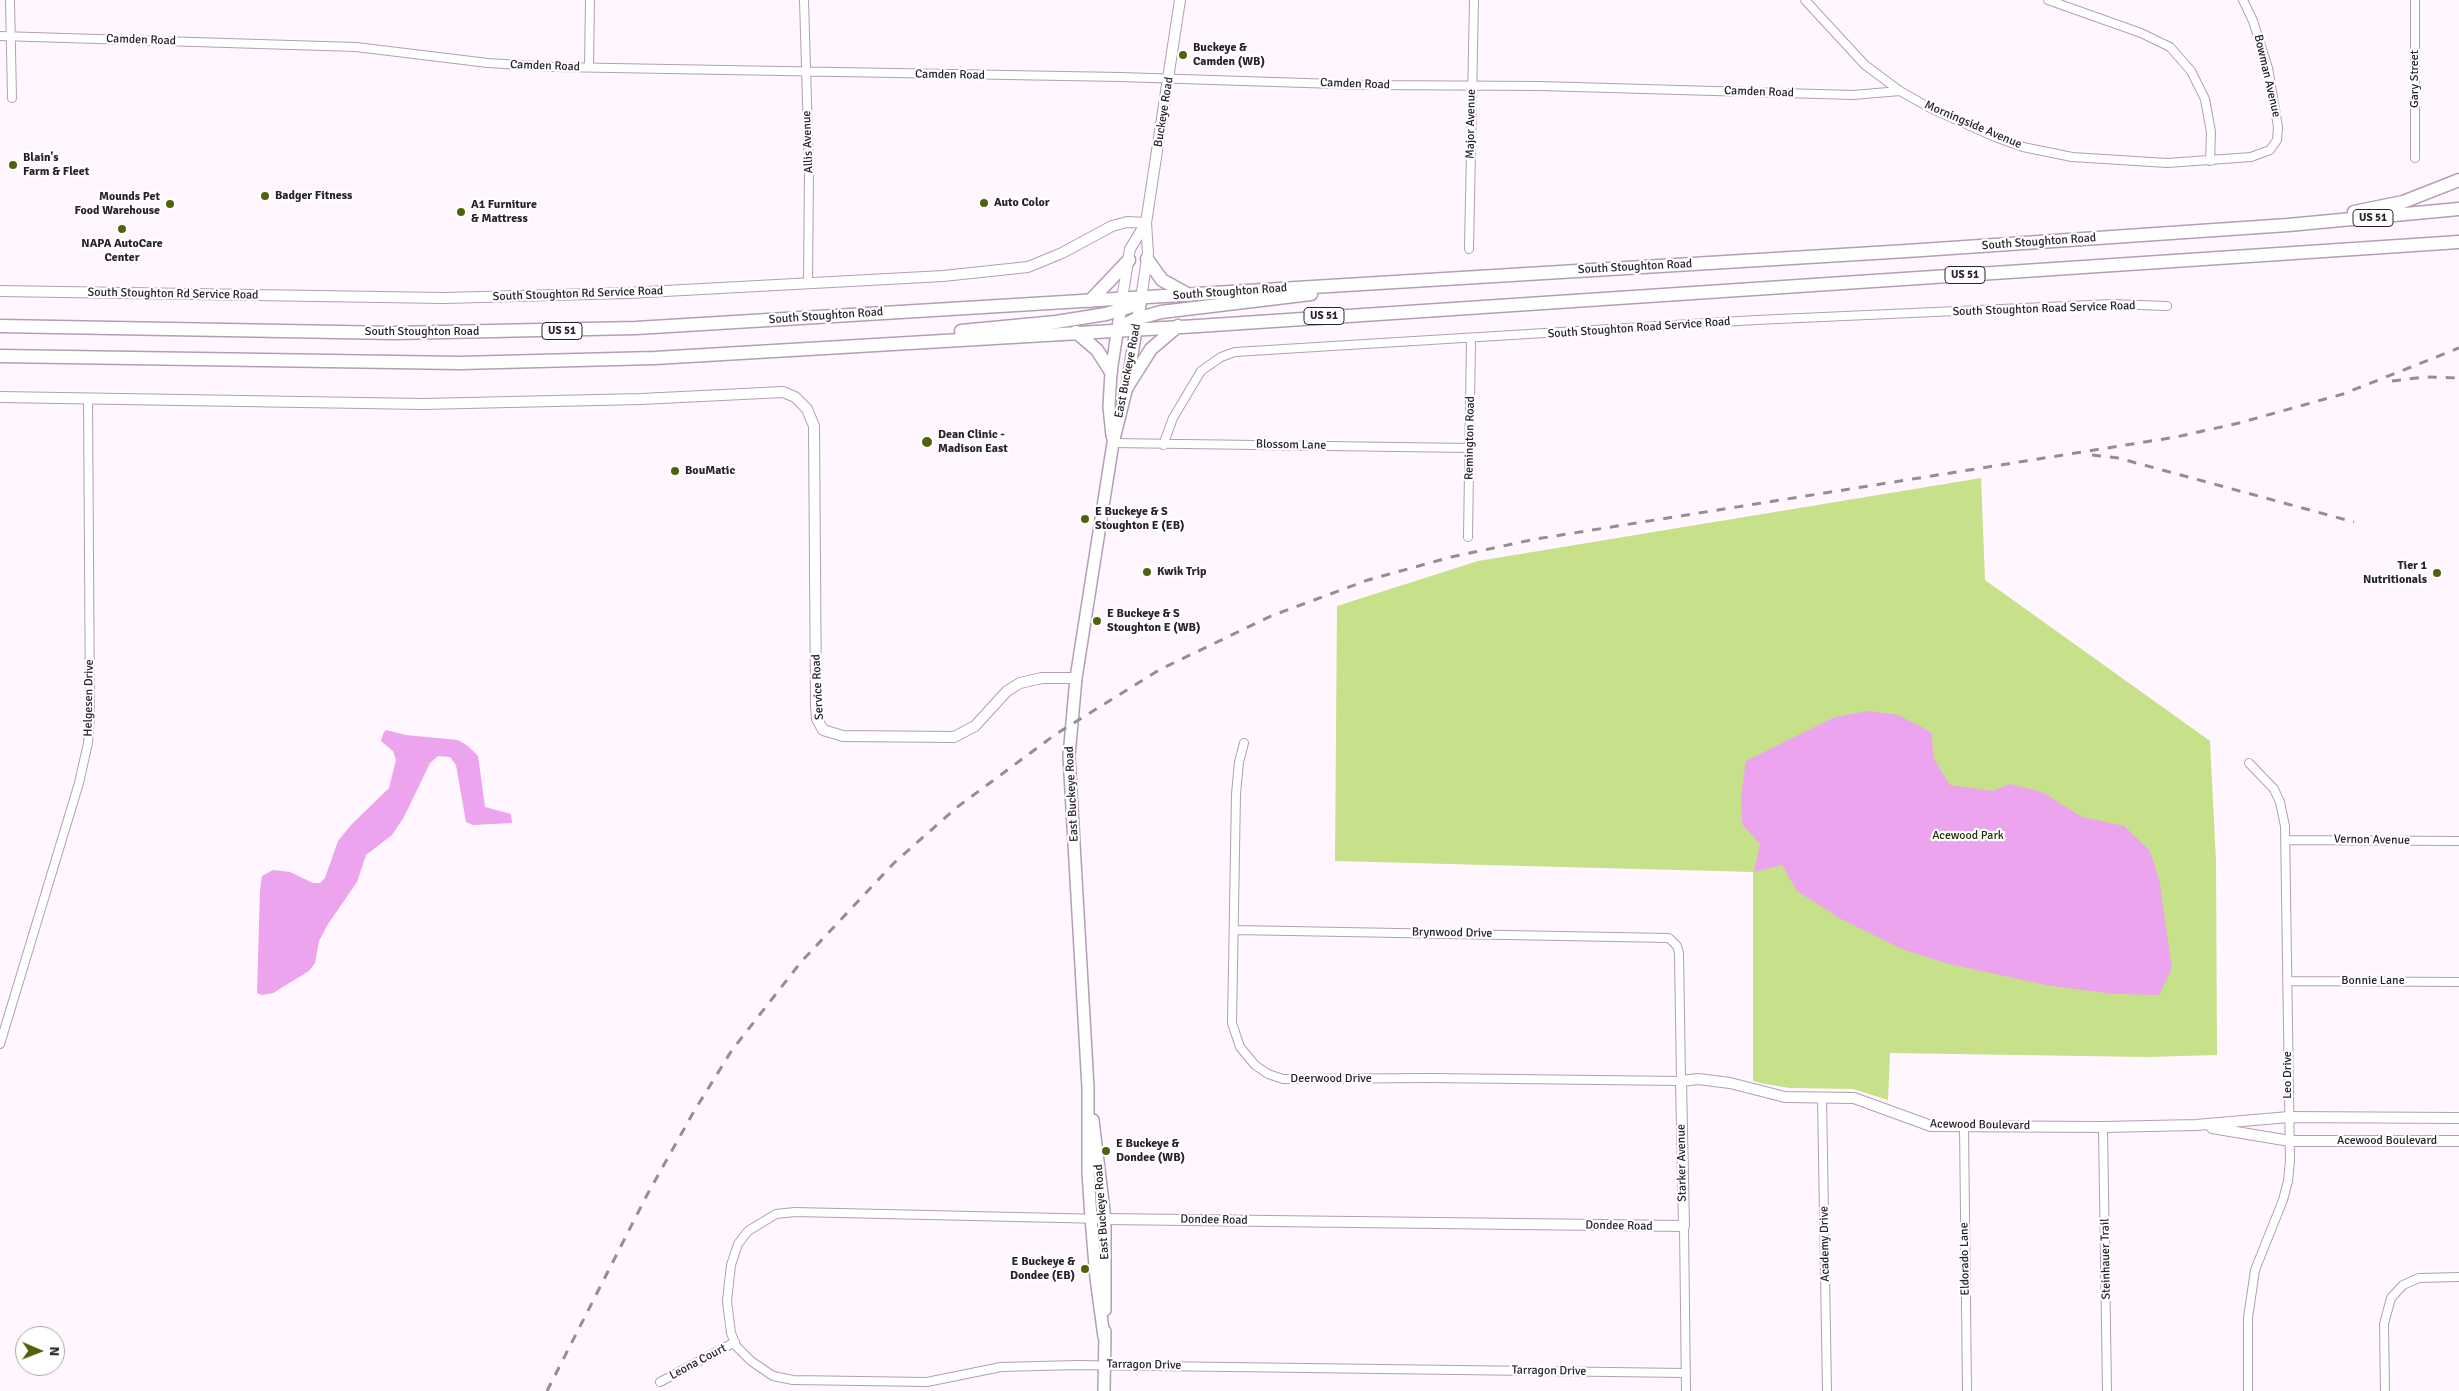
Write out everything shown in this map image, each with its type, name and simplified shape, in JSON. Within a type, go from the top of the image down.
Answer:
[{"type":"main road","points":[[2288,225],[2403,202],[2459,180]]},
{"type":"main road","name":"South Stoughton Road","points":[[0,326],[395,333],[541,332],[636,328],[1090,301],[1122,304],[1141,298],[1907,251],[2288,225],[2459,209]]},
{"type":"main road","name":"US 51","points":[[1137,323],[1178,326],[2459,242]]},
{"type":"main road","points":[[1147,259],[1162,280],[1189,295]]},
{"type":"main road","points":[[1090,301],[1128,260]]},
{"type":"main road","points":[[0,356],[460,363],[655,358],[1118,329],[1188,308],[1282,299],[1382,283]]},
{"type":"main road","name":"East Buckeye Road","points":[[1104,1337],[1096,1278],[1088,1172],[1088,1088],[1069,756],[1076,678],[1113,443],[1127,387],[1141,298]]},
{"type":"main road","points":[[846,347],[874,338],[1056,322],[1122,304]]},
{"type":"main road","name":"East Buckeye Road","points":[[1113,443],[1109,407],[1111,372],[1122,304]]},
{"type":"main road","points":[[1127,387],[1150,349],[1178,326]]},
{"type":"main road","points":[[1076,332],[1104,358],[1111,372]]},
{"type":"main road","name":"East Buckeye Road","points":[[1088,1088],[1105,1219],[1104,1391]]},
{"type":"street","points":[[10,0],[12,98]]},
{"type":"street","points":[[589,67],[590,0]]},
{"type":"street","name":"Allis Avenue","points":[[804,0],[809,168],[808,284]]},
{"type":"street","name":"Buckeye Road","points":[[1141,298],[1147,259],[1146,223],[1180,0]]},
{"type":"street","name":"Major Avenue","points":[[1469,249],[1474,0]]},
{"type":"street","name":"Morningside Avenue","points":[[1805,0],[1856,58],[1900,92],[1946,115],[2023,147],[2072,157],[2167,163],[2210,161]]},
{"type":"street","points":[[2048,0],[2141,33],[2170,47],[2192,71],[2205,99],[2211,132],[2210,161]]},
{"type":"street","name":"Bowman Avenue","points":[[2210,161],[2251,157],[2260,154],[2270,150],[2278,136],[2268,68],[2256,28],[2243,0]]},
{"type":"street","name":"Gary Street","points":[[2414,158],[2415,0]]},
{"type":"street","name":"Camden Road","points":[[0,36],[356,46],[488,63],[589,67],[1367,85],[1472,85],[1853,95],[1900,92]]},
{"type":"street","name":"South Stoughton Rd Service Road","points":[[0,291],[444,298],[610,294],[943,276],[1028,267],[1062,253],[1112,226],[1127,222],[1146,223]]},
{"type":"street","name":"Buckeye Road","points":[[1122,304],[1130,249],[1146,223]]},
{"type":"street","name":"South Stoughton Road Service Road","points":[[1163,445],[1173,418],[1193,382],[1208,365],[1221,357],[1236,352],[1756,320],[2112,304],[2166,306]]},
{"type":"street","name":"Remington Road","points":[[1468,537],[1471,339]]},
{"type":"street","name":"Service Road","points":[[88,398],[432,404],[631,399],[771,391],[788,394],[801,402],[810,413],[814,426],[816,706],[817,719],[823,730],[843,736],[954,737],[976,726],[1013,686],[1042,678],[1076,678]]},
{"type":"street","points":[[0,397],[88,398]]},
{"type":"street","name":"Helgesen Drive","points":[[0,1044],[80,783],[88,743],[90,715],[88,398]]},
{"type":"street","name":"Blossom Lane","points":[[1113,443],[1469,448]]},
{"type":"street","name":"Deerwood Drive","points":[[1244,743],[1239,762],[1236,794],[1233,1031],[1249,1060],[1261,1070],[1283,1079],[1440,1078],[1680,1081]]},
{"type":"street","name":"Leo Drive","points":[[2248,1391],[2248,1318],[2254,1270],[2278,1216],[2288,1181],[2290,1141],[2286,840],[2280,802],[2274,789],[2249,763]]},
{"type":"street","name":"Vernon Avenue","points":[[2286,840],[2459,841]]},
{"type":"street","name":"Brynwood Drive","points":[[1235,930],[1669,938]]},
{"type":"street","name":"Starker Avenue","points":[[1669,938],[1679,952],[1686,1391]]},
{"type":"street","name":"Bonnie Lane","points":[[2288,981],[2459,982]]},
{"type":"street","name":"Acewood Boulevard","points":[[1680,1081],[1698,1079],[1730,1083],[1785,1097],[1854,1098],[1931,1126],[2104,1127],[2196,1125],[2289,1117],[2459,1118]]},
{"type":"street","name":"Academy Drive","points":[[1822,1097],[1828,1391]]},
{"type":"street","name":"Acewood Boulevard","points":[[2196,1125],[2290,1141],[2459,1141]]},
{"type":"street","name":"Eldorado Lane","points":[[1964,1127],[1967,1391]]},
{"type":"street","name":"Steinhauer Trail","points":[[2104,1127],[2107,1391]]},
{"type":"street","name":"Dondee Road","points":[[748,1231],[776,1214],[794,1212],[1105,1219],[1684,1226]]},
{"type":"street","name":"Tarragon Drive","points":[[748,1231],[738,1244],[731,1265],[727,1301],[730,1326],[735,1342],[741,1352],[761,1369],[773,1376],[792,1380],[927,1382],[1001,1367],[1104,1365],[1686,1373]]},
{"type":"street","points":[[2385,1391],[2384,1324],[2391,1298],[2403,1284],[2419,1278],[2459,1277]]},
{"type":"street","name":"Leona Court","points":[[660,1382],[735,1342]]},
{"type":"green space","name":"Acewood Park","points":[[1981,478],[1985,580],[2210,741],[2216,861],[2217,1055],[2147,1057],[1890,1053],[1888,1100],[1853,1089],[1790,1088],[1765,1084],[1753,1081],[1753,872],[1335,861],[1337,606],[1478,561]]},
{"type":"shaded area","points":[[1868,711],[1898,715],[1931,732],[1934,759],[1950,785],[1992,791],[2010,784],[2042,792],[2082,817],[2124,826],[2150,851],[2159,879],[2172,968],[2159,995],[2114,994],[2051,986],[1949,964],[1904,950],[1841,919],[1797,891],[1782,865],[1754,872],[1760,844],[1742,824],[1741,796],[1746,761],[1835,717]]},
{"type":"shaded area","points":[[386,730],[406,735],[458,740],[468,746],[478,756],[485,807],[511,814],[512,823],[473,825],[466,822],[456,765],[450,757],[438,756],[430,763],[404,817],[392,835],[366,855],[357,882],[328,924],[319,941],[315,963],[309,971],[273,993],[262,995],[257,993],[262,876],[273,870],[290,872],[313,883],[320,883],[325,878],[338,841],[351,825],[389,788],[396,760],[393,751],[381,741]]},
{"type":"railway","points":[[547,1391],[647,1195],[693,1113],[732,1050],[801,962],[894,863],[956,808],[1056,734],[1159,670],[1271,616],[1368,580],[1451,557],[1536,539],[2176,437],[2239,423],[2343,394],[2459,348]]},
{"type":"railway","points":[[2392,381],[2425,377],[2459,378]]},
{"type":"railway","points":[[2092,455],[2118,458],[2354,522]]},
{"type":"place","name":"Buckeye & Camden (WB)","points":[[1183,55]]},
{"type":"place","name":"Blain's Farm & Fleet","points":[[13,165]]},
{"type":"place","name":"Badger Fitness","points":[[265,196]]},
{"type":"place","name":"Auto Color","points":[[984,203]]},
{"type":"place","name":"Mounds Pet Food Warehouse","points":[[170,204]]},
{"type":"place","name":"A1 Furniture & Mattress","points":[[461,212]]},
{"type":"place","name":"NAPA AutoCare Center","points":[[122,229]]},
{"type":"place","name":"Dean Clinic - Madison East","points":[[927,442]]},
{"type":"place","name":"BouMatic","points":[[675,471]]},
{"type":"place","name":"E Buckeye & S Stoughton E (EB)","points":[[1085,519]]},
{"type":"place","name":"Kwik Trip","points":[[1147,572]]},
{"type":"place","name":"Tier 1 Nutritionals","points":[[2437,573]]},
{"type":"place","name":"E Buckeye & S Stoughton E (WB)","points":[[1097,621]]},
{"type":"place","name":"E Buckeye & Dondee (WB)","points":[[1106,1151]]},
{"type":"place","name":"E Buckeye & Dondee (EB)","points":[[1085,1269]]}]
